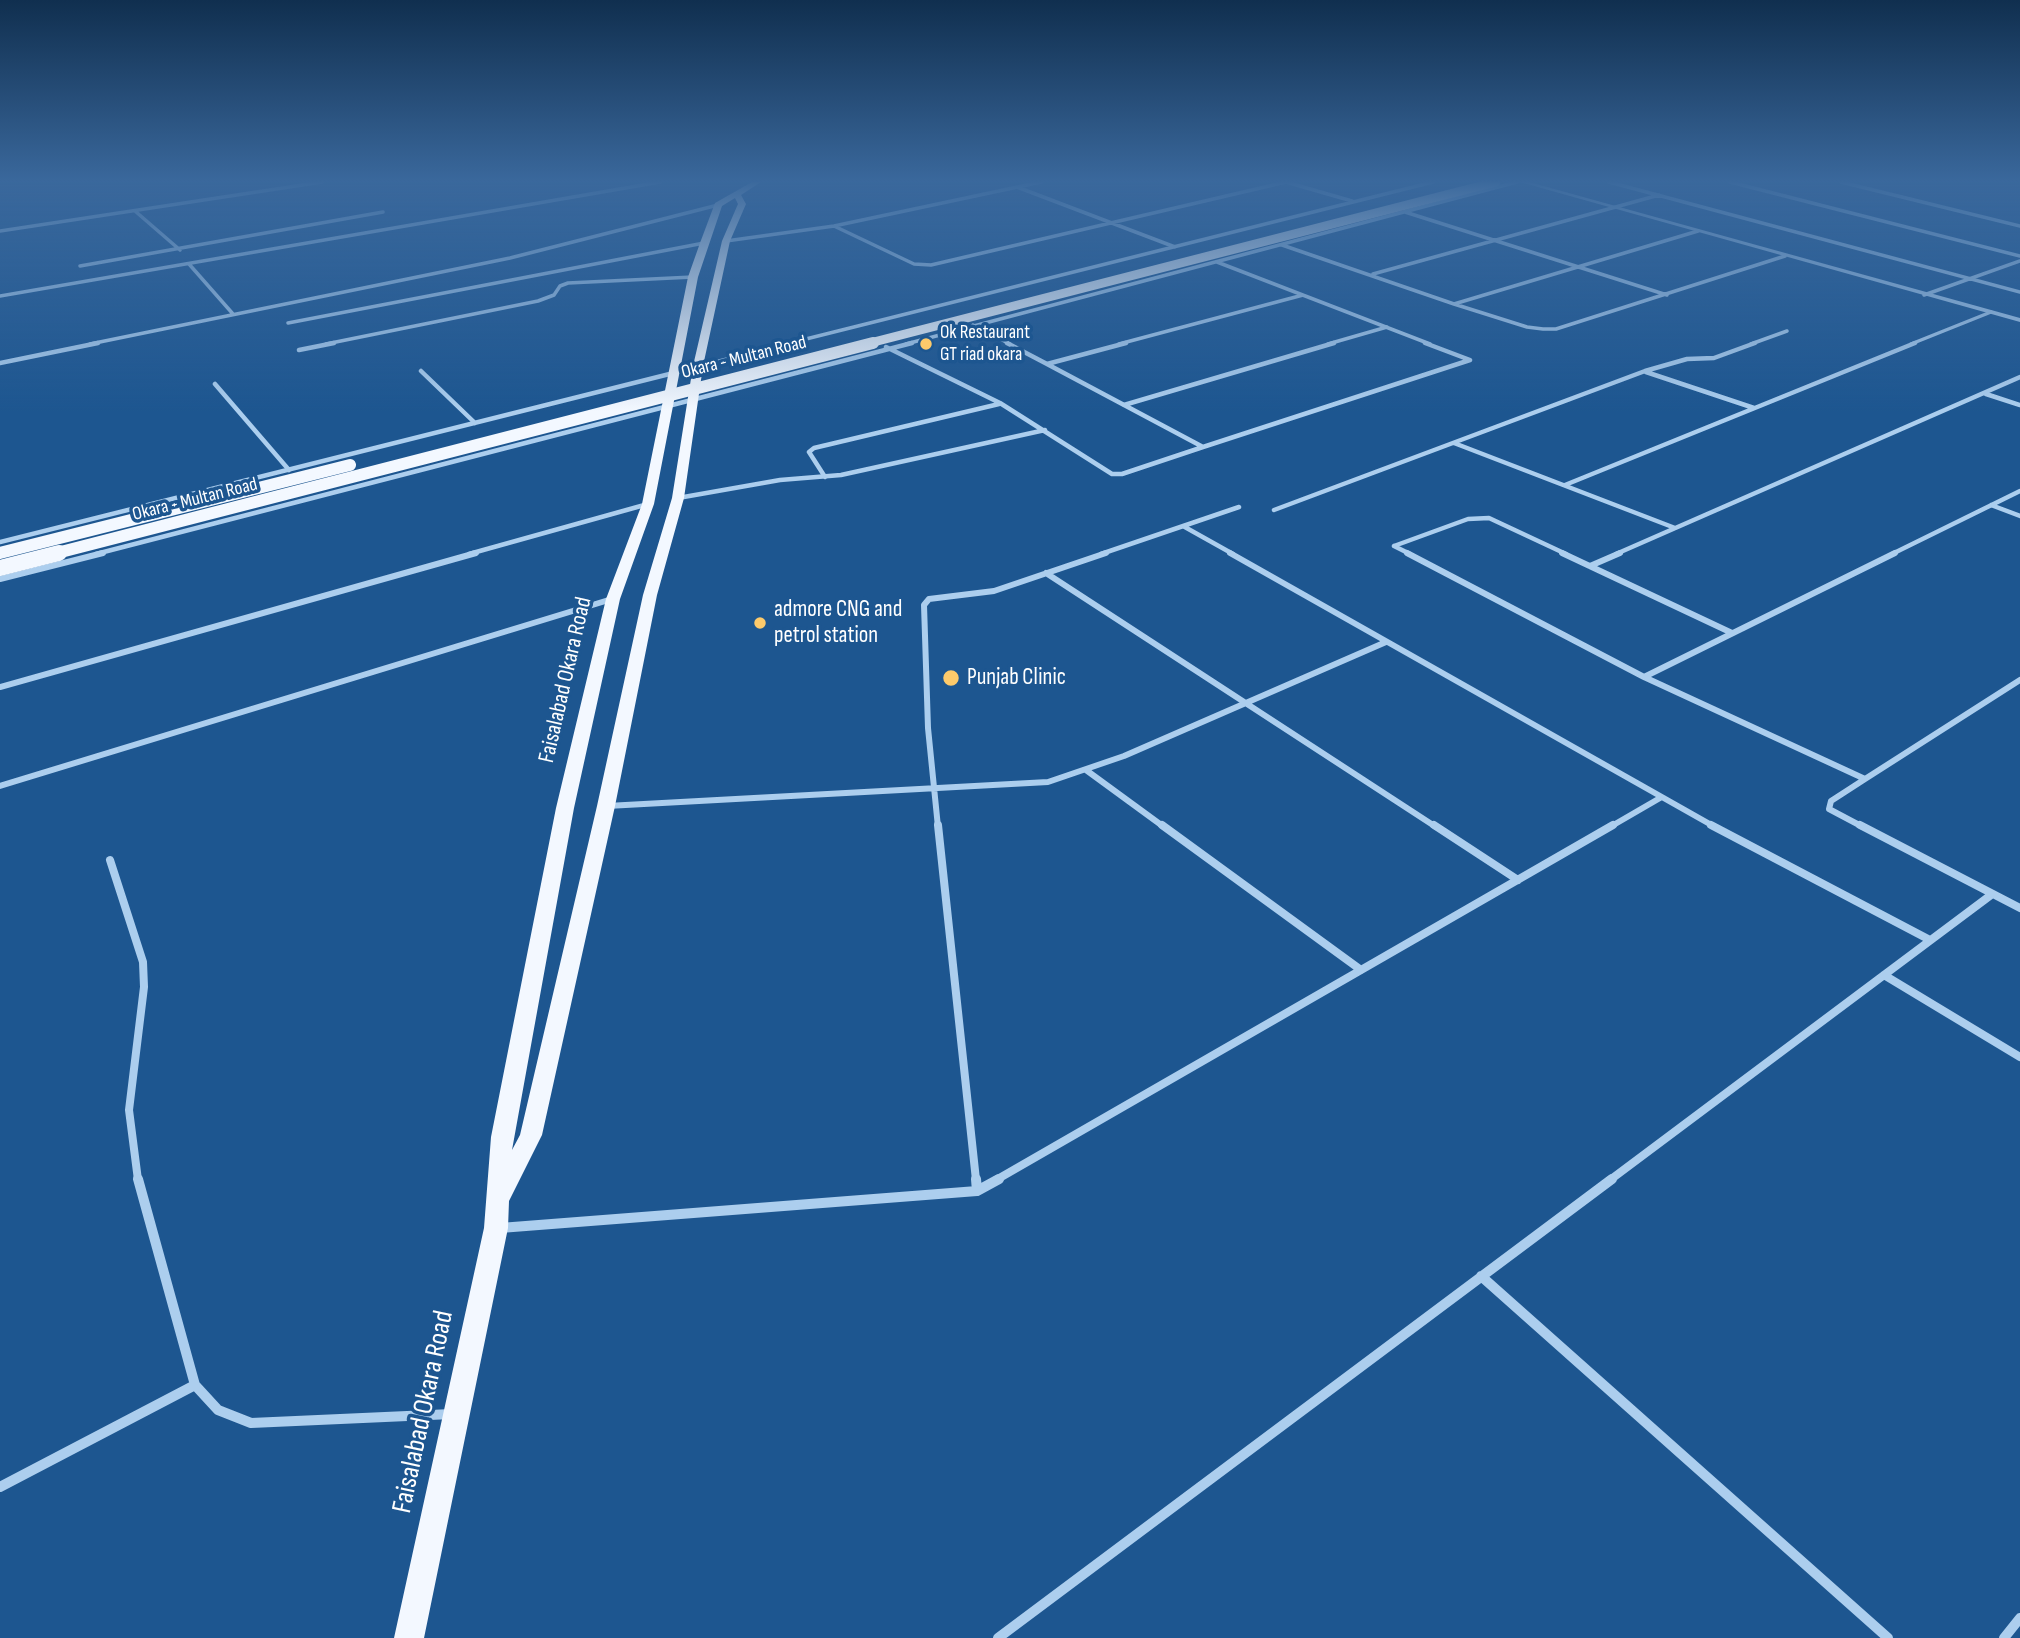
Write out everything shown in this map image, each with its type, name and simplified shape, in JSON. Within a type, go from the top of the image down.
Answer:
[{"type":"main road","name":"Faisalabad Okara Road","points":[[409,1638],[454,1414],[496,1228],[502,1137],[565,808],[613,598],[648,504],[673,372],[699,258]]},
{"type":"main road","name":"Faisalabad Okara Road","points":[[499,1199],[531,1135],[606,806],[650,595],[678,498],[698,366],[722,258]]},
{"type":"main road","name":"Okara - Multan Road","points":[[0,553],[1162,258]]},
{"type":"main road","name":"Okara - Multan Road","points":[[0,568],[1200,258]]},
{"type":"street","points":[[80,267],[130,258]]},
{"type":"street","points":[[0,296],[221,258]]},
{"type":"street","points":[[0,363],[508,258]]},
{"type":"street","points":[[288,323],[624,258]]},
{"type":"street","points":[[907,258],[922,265],[952,258]]},
{"type":"street","points":[[0,542],[1129,258]]},
{"type":"street","points":[[0,579],[667,408],[886,347],[1229,258]]},
{"type":"street","points":[[1323,258],[1454,304],[1527,327],[1544,329],[1556,329],[1778,258]]},
{"type":"street","points":[[1371,275],[1429,258]]},
{"type":"street","points":[[1551,258],[1668,295]]},
{"type":"street","points":[[1454,304],[1606,258]]},
{"type":"street","points":[[1794,258],[2020,320]]},
{"type":"street","points":[[1896,258],[2020,292]]},
{"type":"street","points":[[1924,295],[2020,259]]},
{"type":"street","points":[[886,347],[1000,403],[1112,474],[1122,474],[1470,360],[1216,262]]},
{"type":"street","points":[[189,264],[233,314]]},
{"type":"street","points":[[299,350],[538,301],[554,295],[560,286],[568,283],[693,277]]},
{"type":"street","points":[[1047,363],[1303,295]]},
{"type":"street","points":[[1564,485],[1991,312]]},
{"type":"street","points":[[973,325],[1203,447]]},
{"type":"street","points":[[1124,405],[1388,327]]},
{"type":"street","points":[[1275,510],[1645,372],[1687,359],[1714,358],[1787,331]]},
{"type":"street","points":[[421,371],[475,423]]},
{"type":"street","points":[[1645,372],[1754,408]]},
{"type":"street","points":[[1590,566],[2020,377]]},
{"type":"street","points":[[215,384],[289,470]]},
{"type":"street","points":[[1986,394],[2020,405]]},
{"type":"street","points":[[825,477],[809,452],[823,445],[1000,403]]},
{"type":"street","points":[[678,498],[780,480],[841,475],[1045,430]]},
{"type":"street","points":[[1454,443],[1675,528]]},
{"type":"street","points":[[1644,677],[2020,491]]},
{"type":"street","points":[[0,687],[648,504]]},
{"type":"street","points":[[1991,505],[2020,516]]},
{"type":"street","points":[[977,1191],[928,728],[924,605],[929,599],[994,591],[1239,507]]},
{"type":"street","points":[[1732,633],[1489,518],[1478,517],[1394,546],[1644,677],[1865,779]]},
{"type":"street","points":[[1183,526],[1660,798],[1930,940]]},
{"type":"street","points":[[1046,573],[1518,880]]},
{"type":"street","points":[[0,786],[613,598]]},
{"type":"street","points":[[606,806],[1048,782],[1086,770],[1386,642]]},
{"type":"street","points":[[2020,680],[1831,801],[1829,810],[2020,908]]},
{"type":"street","points":[[1086,770],[1361,970]]},
{"type":"street","points":[[496,1228],[977,1191],[1660,798]]},
{"type":"street","points":[[110,860],[143,962],[144,987],[128,1110],[138,1181],[195,1385],[218,1410],[251,1423],[454,1414]]},
{"type":"street","points":[[998,1638],[1991,894]]},
{"type":"street","points":[[1884,975],[2020,1057]]},
{"type":"street","points":[[1481,1276],[1888,1638]]},
{"type":"street","points":[[0,1487],[195,1385]]},
{"type":"street","points":[[2004,1638],[2020,1618]]},
{"type":"place","name":"Ok Restaurant GT riad okara","points":[[926,344]]},
{"type":"place","name":"admore CNG and petrol station","points":[[760,623]]},
{"type":"place","name":"Punjab Clinic","points":[[951,678]]}]
